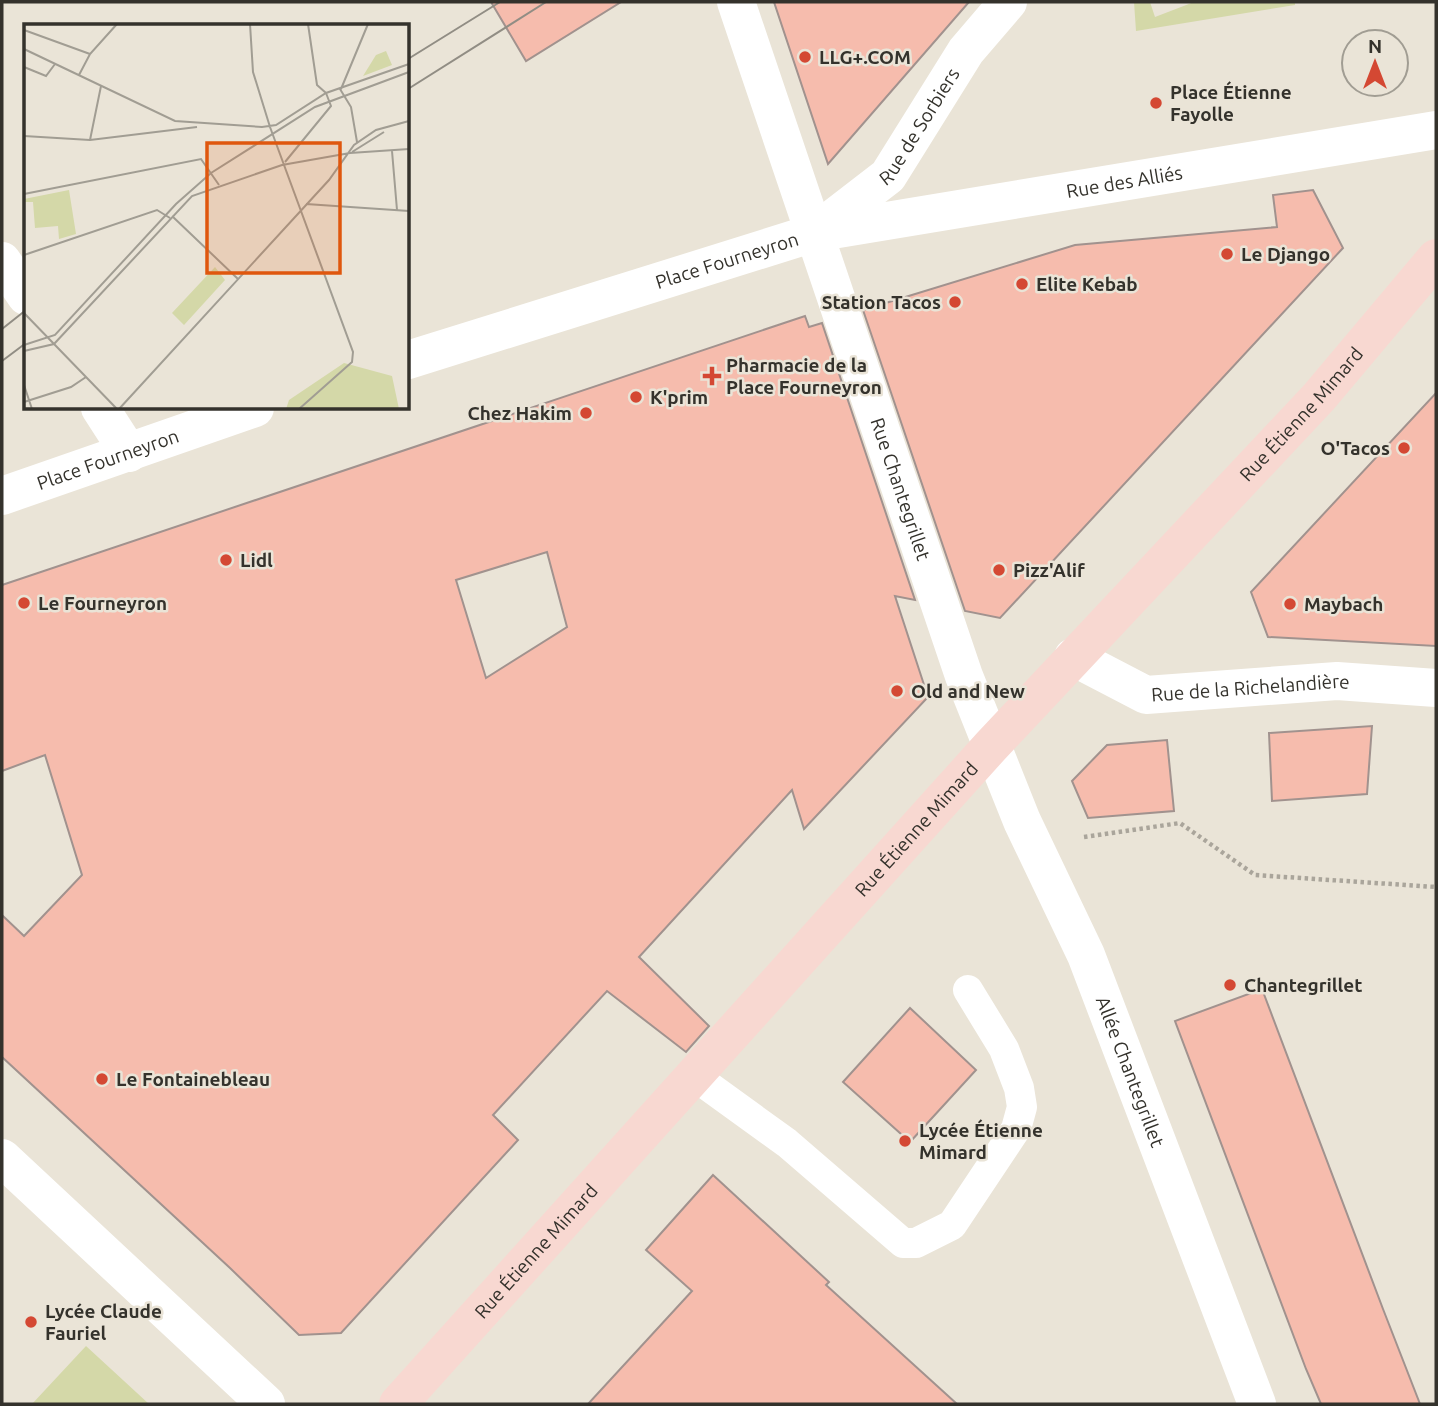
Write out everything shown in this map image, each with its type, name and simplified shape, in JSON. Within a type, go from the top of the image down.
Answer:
[{"type":"main road","name":"Rue Étienne Mimard","points":[[398,1404],[991,746],[1318,397],[1436,258]]},
{"type":"street","name":"Place Fourneyron","points":[[410,359],[814,233],[736,2]]},
{"type":"street","name":"Rue de Sorbiers","points":[[814,233],[888,176],[966,51],[1008,2]]},
{"type":"street","name":"Rue des Alliés","points":[[814,233],[1436,130]]},
{"type":"street","name":"Rue Chantegrillet","points":[[814,233],[964,676],[991,746]]},
{"type":"street","points":[[2,261],[24,293]]},
{"type":"street","points":[[101,410],[129,453]]},
{"type":"street","name":"Place Fourneyron","points":[[2,496],[249,410]]},
{"type":"street","name":"Rue de la Richelandière","points":[[1073,657],[1146,695],[1337,681],[1436,688]]},
{"type":"street","name":"Allée Chantegrillet","points":[[991,746],[1021,821],[1086,955],[1257,1404]]},
{"type":"street","points":[[2,1158],[266,1404]]},
{"type":"lane","points":[[693,1075],[787,1143],[903,1243],[916,1243],[952,1225],[1016,1129],[1021,1107],[1019,1088],[1004,1049],[968,990]]},
{"type":"path","points":[[1033,844],[1180,823],[1255,875],[1436,887]]},
{"type":"green space","points":[[1134,2],[1150,2],[1155,17],[1194,2],[1295,2],[1295,5],[1136,31]]},
{"type":"green space","points":[[86,1346],[149,1404],[32,1404]]},
{"type":"building","points":[[491,2],[621,2],[526,61]]},
{"type":"building","points":[[774,2],[969,2],[828,164]]},
{"type":"building","points":[[1313,190],[1343,248],[1000,618],[965,611],[863,310],[1075,245],[1277,227],[1273,195]]},
{"type":"building","points":[[805,316],[809,327],[822,323],[915,600],[895,596],[928,697],[804,829],[792,790],[639,957],[709,1026],[686,1052],[607,991],[493,1115],[518,1140],[341,1333],[299,1335],[2,1057],[2,915],[24,936],[82,875],[45,755],[2,771],[2,585]],"holes":[[[547,552],[567,627],[486,678],[456,580]]]},
{"type":"building","points":[[1436,393],[1436,646],[1268,637],[1251,592]]},
{"type":"building","points":[[1372,726],[1367,794],[1272,801],[1269,733]]},
{"type":"building","points":[[1167,740],[1174,811],[1088,818],[1072,781],[1107,745]]},
{"type":"building","points":[[1262,989],[1420,1404],[1321,1404],[1306,1369],[1175,1021]]},
{"type":"building","points":[[910,1008],[976,1070],[910,1142],[843,1082]]},
{"type":"building","points":[[713,1175],[829,1282],[826,1285],[957,1404],[588,1404],[692,1291],[646,1250]]},
{"type":"tram line","points":[[410,58],[500,2]]},
{"type":"tram line","points":[[410,88],[546,2]]},
{"type":"tram line","points":[[2,329],[24,312]]},
{"type":"tram line","points":[[2,361],[24,344]]},
{"type":"place","name":"LLG+.COM","points":[[805,57]]},
{"type":"place","name":"Place Étienne Fayolle","points":[[1156,103]]},
{"type":"place","name":"Le Django","points":[[1227,254]]},
{"type":"place","name":"Elite Kebab","points":[[1022,284]]},
{"type":"place","name":"Station Tacos","points":[[955,302]]},
{"type":"place","name":"Pharmacie de la Place Fourneyron","points":[[712,376]]},
{"type":"place","name":"K'prim","points":[[636,397]]},
{"type":"place","name":"Chez Hakim","points":[[586,413]]},
{"type":"place","name":"O'Tacos","points":[[1404,448]]},
{"type":"place","name":"Lidl","points":[[226,560]]},
{"type":"place","name":"Pizz'Alif","points":[[999,570]]},
{"type":"place","name":"Le Fourneyron","points":[[24,603]]},
{"type":"place","name":"Maybach","points":[[1290,604]]},
{"type":"place","name":"Old and New","points":[[897,691]]},
{"type":"place","name":"Chantegrillet","points":[[1230,985]]},
{"type":"place","name":"Le Fontainebleau","points":[[102,1079]]},
{"type":"place","name":"Lycée Étienne Mimard","points":[[905,1141]]},
{"type":"place","name":"Lycée Claude Fauriel","points":[[31,1322]]}]
